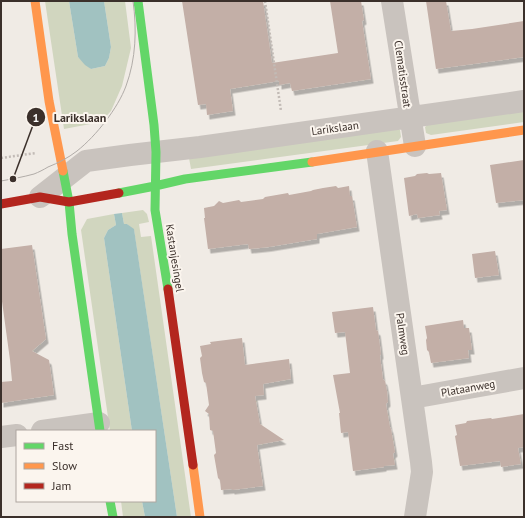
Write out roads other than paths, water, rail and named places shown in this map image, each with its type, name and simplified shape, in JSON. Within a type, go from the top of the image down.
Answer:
[{"type":"street","points":[[35,1],[58,150],[69,202],[72,234],[99,427],[56,430]]},
{"type":"street","name":"Kastanjesingel","points":[[138,1],[154,125],[156,152],[155,210],[167,282],[200,517]]},
{"type":"street","name":"Clematisstraat","points":[[392,1],[415,146]]},
{"type":"street","name":"Larikslaan","points":[[40,197],[86,161],[200,147],[524,101]]},
{"type":"street","name":"Larikslaan","points":[[1,204],[40,197],[69,202],[185,179],[524,130]]},
{"type":"street","name":"Palmweg","points":[[377,152],[422,472],[415,517]]},
{"type":"street","name":"Plataanweg","points":[[412,398],[524,378]]},
{"type":"street","points":[[1,437],[16,434]]},
{"type":"street","points":[[110,502],[113,517]]},
{"type":"water","points":[[69,1],[104,1],[111,47],[109,58],[105,66],[91,69],[78,57]]},
{"type":"water","points":[[122,213],[124,224],[127,224],[134,229],[177,517],[145,517],[142,502],[156,502],[156,430],[132,430],[104,238],[108,230],[116,225],[114,214]]},
{"type":"tram line","points":[[1,181],[34,174],[67,158],[92,138],[106,121],[118,103],[126,86],[132,65],[135,44],[133,1]]},
{"type":"place","name":"Larikslaan","points":[[13,179]]}]
